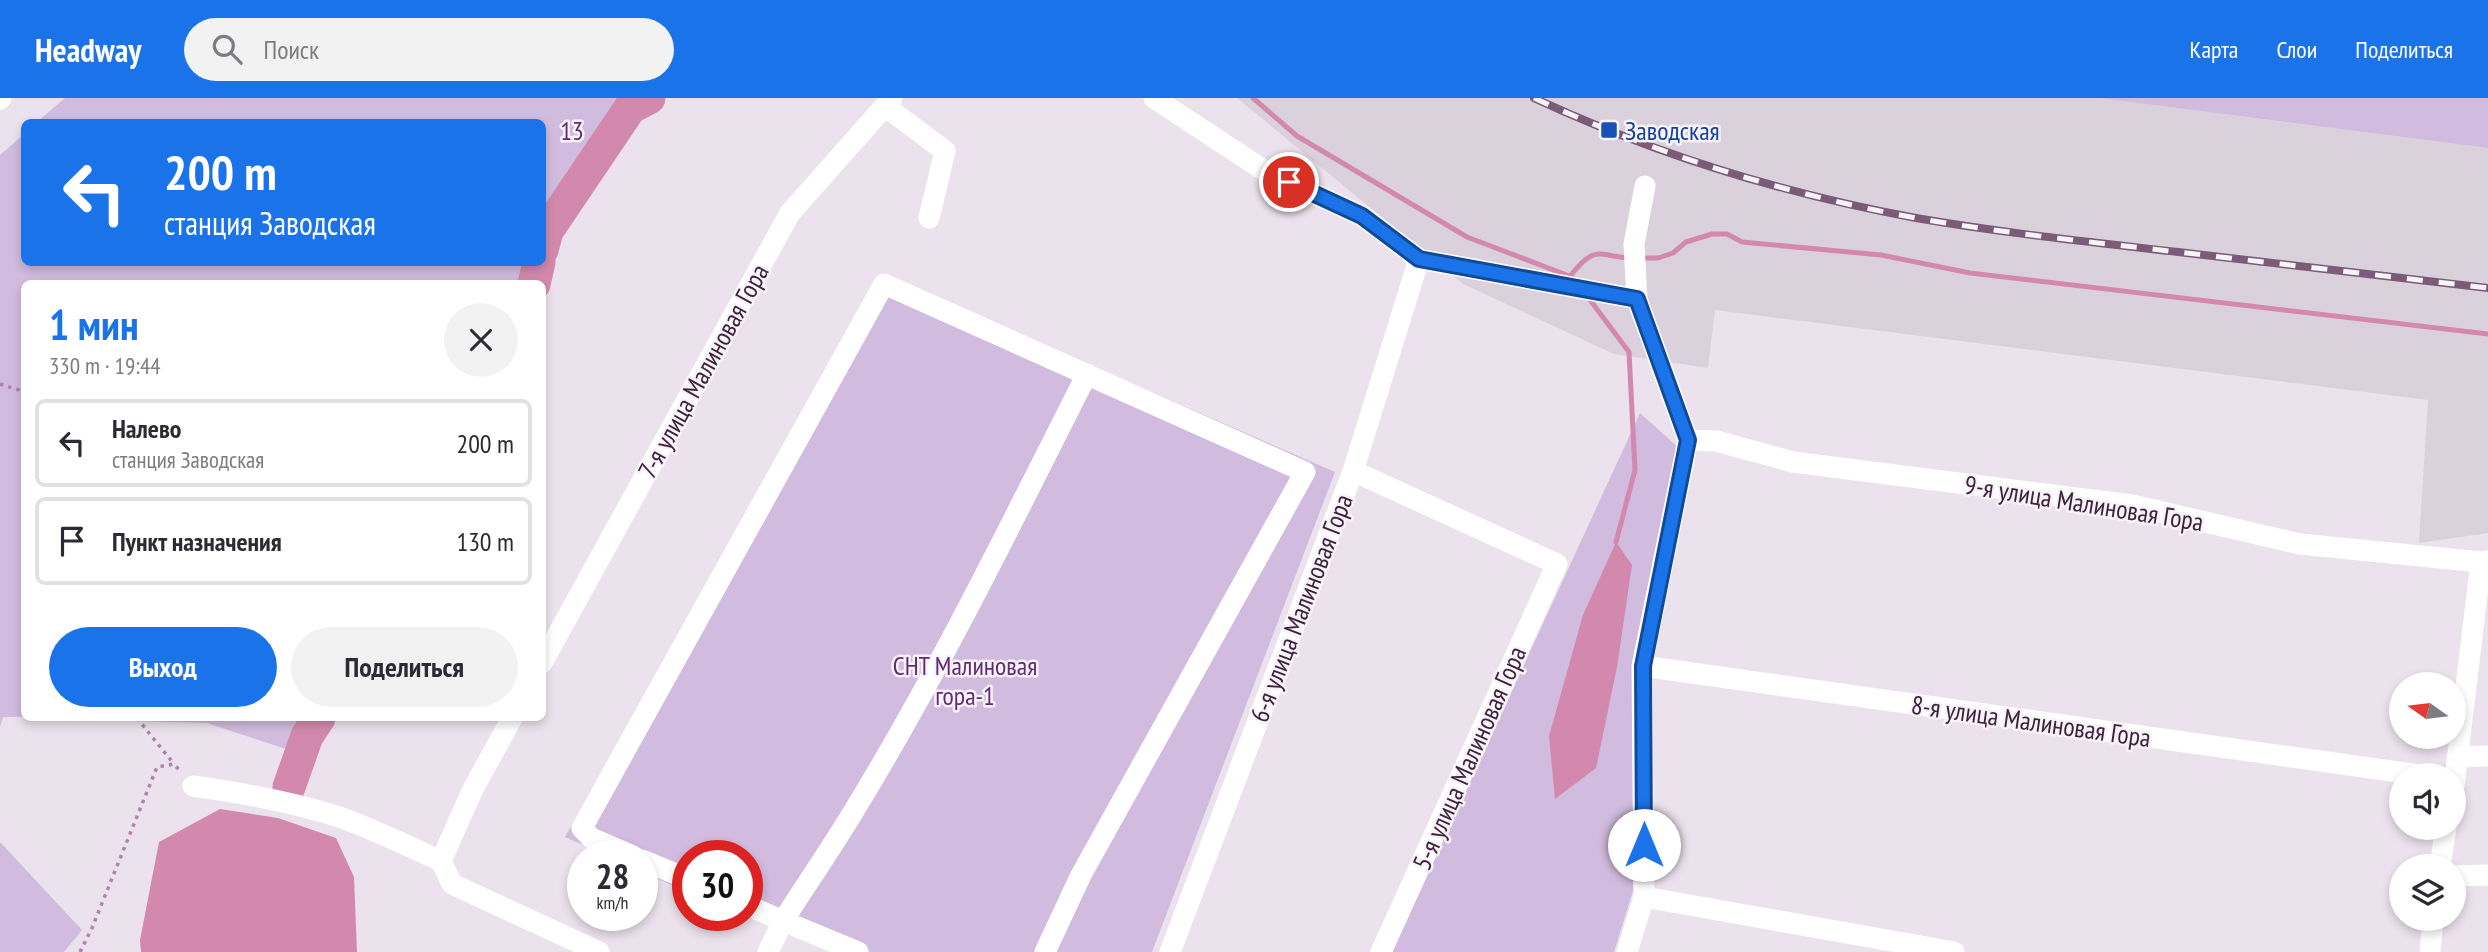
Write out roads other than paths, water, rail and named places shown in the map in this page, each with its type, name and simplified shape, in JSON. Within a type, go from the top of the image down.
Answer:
[{"type":"street","points":[[1154,98],[1265,171],[1362,216],[1419,259],[1637,299]]},
{"type":"street","points":[[888,102],[945,151],[929,219]]},
{"type":"street","name":"7-я улица Малиновая Гора","points":[[546,656],[790,213],[888,102]]},
{"type":"street","points":[[1627,952],[1644,897],[1643,666],[1688,440],[1637,299],[1634,244],[1645,186]]},
{"type":"street","name":"6-я улица Малиновая Гора","points":[[1170,952],[1353,471],[1419,259]]},
{"type":"street","points":[[596,840],[582,828],[884,285],[1305,472],[1081,875],[1045,952]]},
{"type":"street","points":[[768,952],[783,921],[852,814],[920,695],[1087,374]]},
{"type":"street","name":"9-я улица Малиновая Гора","points":[[1688,440],[1716,441],[1793,462],[2132,505],[2300,544],[2484,561]]},
{"type":"street","name":"5-я улица Малиновая Гора","points":[[1353,471],[1557,564],[1381,952]]},
{"type":"street","points":[[2456,763],[2484,561]]},
{"type":"street","name":"8-я улица Малиновая Гора","points":[[1643,666],[2389,771]]},
{"type":"street","points":[[441,861],[472,791],[510,721]]},
{"type":"street","points":[[2457,757],[2488,757]]},
{"type":"street","points":[[193,786],[268,797],[340,817],[441,861],[452,884],[599,952]]},
{"type":"street","points":[[2466,876],[2488,875]]},
{"type":"street","points":[[1644,897],[1954,952]]},
{"type":"street","points":[[763,912],[858,952]]},
{"type":"street","points":[[2430,952],[2432,931]]},
{"type":"waterway","points":[[546,235],[630,108],[649,98]]},
{"type":"waterway","points":[[1253,98],[1297,136],[1467,237],[1572,277]]},
{"type":"waterway","points":[[1641,258],[1658,258],[1673,253],[1686,242],[1712,234],[1727,234],[1742,242],[1881,255],[1970,273],[2488,334]]},
{"type":"waterway","points":[[1571,275],[1592,255],[1631,258]]},
{"type":"waterway","points":[[535,280],[538,266]]},
{"type":"waterway","points":[[1587,296],[1629,352],[1635,470],[1616,542]]},
{"type":"waterway","points":[[289,787],[307,736],[317,721]]},
{"type":"railway","points":[[1534,98],[1626,137],[1721,170],[1818,197],[1916,218],[2014,233],[2488,288]]},
{"type":"place","name":"Заводская","points":[[1609,130]]},
{"type":"park label","name":"13","points":[[572,130]]},
{"type":"park label","name":"СНТ Малиновая гора-1","points":[[965,680]]}]
